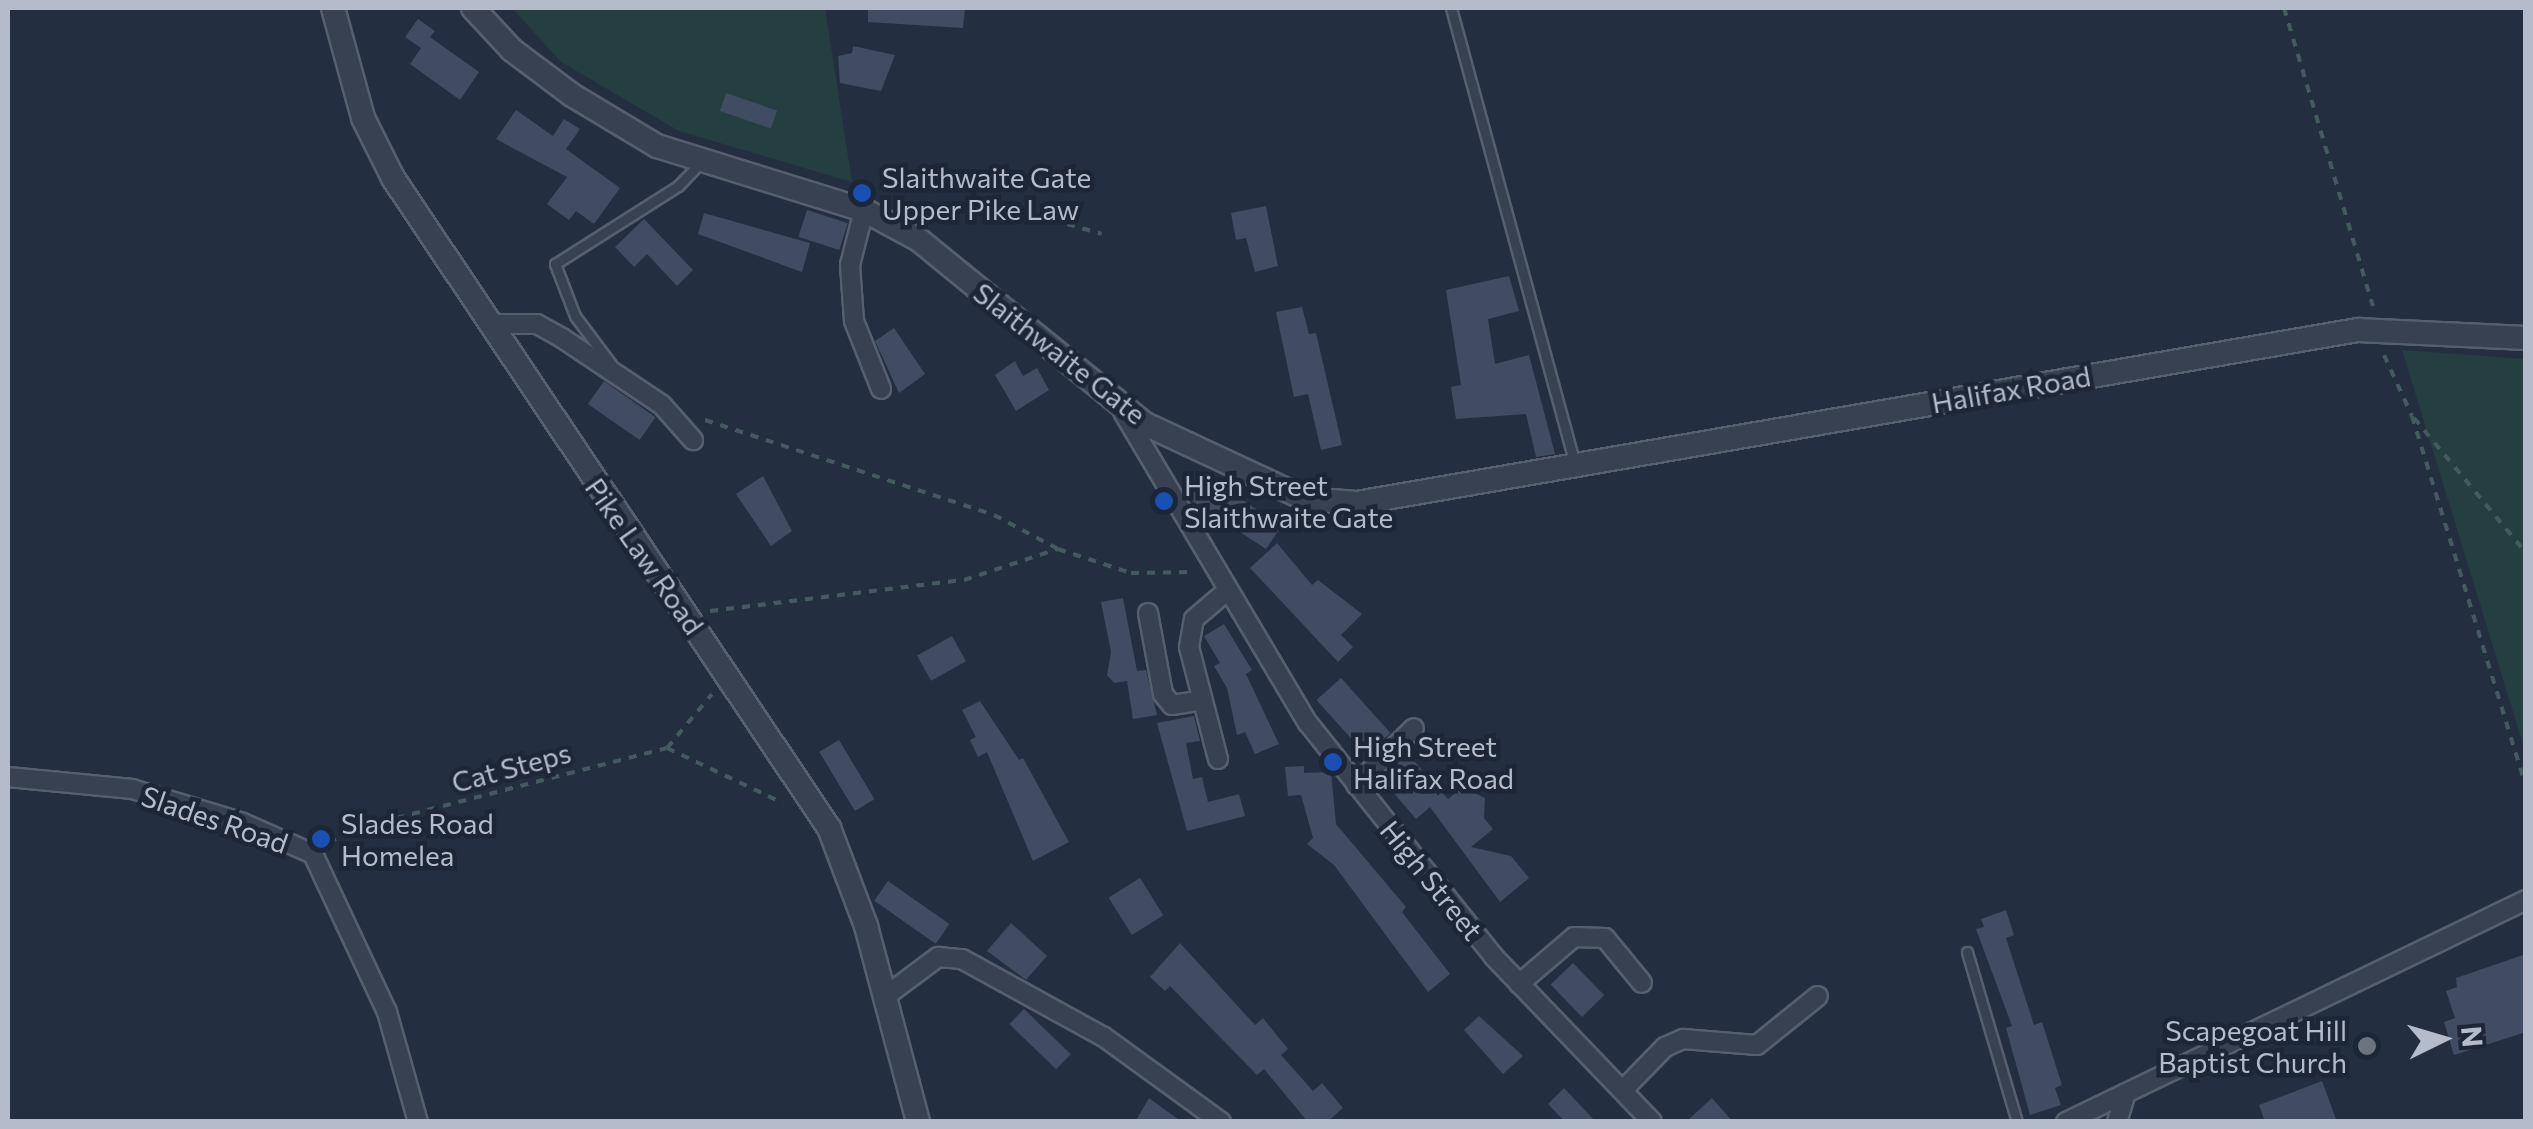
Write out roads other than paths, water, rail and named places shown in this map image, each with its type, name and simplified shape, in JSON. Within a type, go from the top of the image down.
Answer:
[{"type":"street","name":"Pike Law Road","points":[[333,8],[371,133],[489,324],[829,828],[887,995],[918,1122]]},
{"type":"street","name":"Slaithwaite Gate","points":[[472,8],[512,50],[572,96],[657,146],[864,210],[919,240],[1120,407],[1266,486],[1306,500],[1357,504],[1500,479]]},
{"type":"street","points":[[864,210],[850,265],[854,321],[882,389]]},
{"type":"street","points":[[489,324],[537,324],[662,405],[693,440]]},
{"type":"street","name":"Halifax Road","points":[[1500,479],[2374,330],[2526,338]]},
{"type":"street","name":"High Street","points":[[1120,407],[1308,723],[1519,984],[1652,1122]]},
{"type":"street","points":[[1218,759],[1189,647],[1194,619],[1228,590]]},
{"type":"street","points":[[1148,613],[1162,694],[1172,705],[1202,700]]},
{"type":"street","points":[[1356,785],[1414,728]]},
{"type":"street","name":"Slades Road","points":[[8,777],[132,789],[243,823],[313,854],[387,1012],[418,1122]]},
{"type":"street","points":[[2066,1122],[2526,900]]},
{"type":"street","points":[[1519,984],[1574,936],[1605,938],[1642,984]]},
{"type":"street","points":[[887,995],[938,957],[962,960],[1104,1036],[1221,1122]]},
{"type":"street","points":[[1624,1089],[1665,1047],[1683,1039],[1756,1045],[1818,996]]},
{"type":"street","points":[[2117,1122],[2126,1093]]},
{"type":"lane","points":[[1450,8],[1576,468]]},
{"type":"lane","points":[[619,375],[575,316],[555,264],[678,186],[702,162]]},
{"type":"lane","points":[[1967,952],[2017,1122]]},
{"type":"place","name":"Slaithwaite Gate Upper Pike Law","points":[[862,193]]},
{"type":"place","name":"High Street Slaithwaite Gate","points":[[1164,501]]},
{"type":"place","name":"High Street Halifax Road","points":[[1333,762]]},
{"type":"place","name":"Slades Road Homelea","points":[[321,839]]},
{"type":"place","name":"Scapegoat Hill Baptist Church","points":[[2367,1046]]}]
